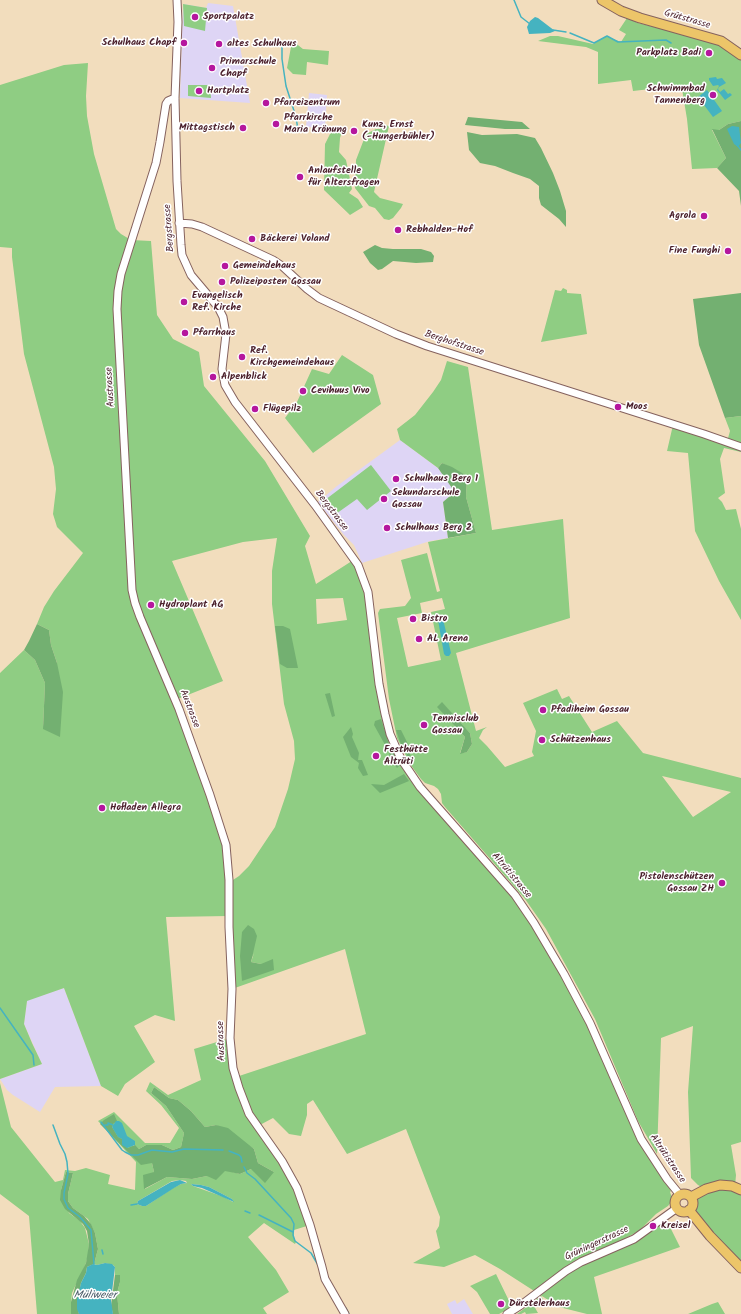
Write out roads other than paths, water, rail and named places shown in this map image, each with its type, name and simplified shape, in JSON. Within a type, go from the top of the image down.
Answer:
[{"type":"main road","name":"Grütstrasse","points":[[602,0],[640,18],[721,41],[741,55]]},
{"type":"main road","points":[[691,1197],[706,1189],[720,1185],[732,1186],[741,1190]]},
{"type":"main road","points":[[684,1194],[691,1197],[693,1202],[689,1210],[683,1211],[677,1208],[676,1201],[680,1195],[684,1194]]},
{"type":"main road","points":[[689,1210],[710,1236],[741,1268]]},
{"type":"street","name":"Bergstrasse","points":[[177,0],[178,15],[175,98],[179,223],[182,254],[188,270],[195,281],[224,317],[226,334],[222,369],[228,390],[235,402],[315,505],[358,565]]},
{"type":"street","name":"Austrasse","points":[[175,98],[168,101],[166,104],[156,163],[123,267],[118,291],[117,309],[132,590],[140,617],[181,717],[226,845],[229,880],[232,989],[230,1038],[238,1088],[249,1114],[282,1160],[297,1188],[310,1225],[324,1279],[345,1314]]},
{"type":"street","name":"Berghofstrasse","points":[[179,223],[192,224],[202,227],[273,260],[285,268],[319,298],[396,334],[427,346],[741,447]]},
{"type":"street","name":"Altrütistrasse","points":[[358,565],[368,592],[384,714],[392,739],[401,759],[420,787],[515,895],[534,923],[587,1016],[641,1139],[667,1179],[680,1195]]},
{"type":"street","name":"Grüningerstrasse","points":[[507,1314],[522,1305],[566,1271],[581,1262],[634,1239],[677,1208]]},
{"type":"water","points":[[535,17],[555,31],[550,33],[529,34],[527,27],[530,21]]},
{"type":"water","points":[[716,77],[717,79],[722,78],[726,83],[719,87],[718,89],[720,92],[724,89],[728,94],[730,93],[732,95],[725,100],[717,90],[719,86],[713,86],[709,80],[709,78]]},
{"type":"water","points":[[707,90],[722,111],[713,117],[698,97]]},
{"type":"water","points":[[732,126],[739,127],[741,143],[738,147],[734,144],[727,129]]},
{"type":"water","points":[[439,617],[443,619],[451,653],[449,656],[444,654],[438,620]]},
{"type":"water","points":[[116,1121],[122,1123],[127,1136],[135,1141],[135,1145],[127,1148],[122,1145],[122,1139],[118,1137],[112,1127]]},
{"type":"water","points":[[180,1180],[187,1183],[181,1184],[146,1206],[137,1204],[138,1201],[171,1182]]},
{"type":"water","points":[[191,1184],[209,1187],[232,1199],[234,1202],[202,1188],[193,1186]]},
{"type":"water","name":"Müliweier","points":[[105,1263],[112,1264],[115,1267],[111,1300],[113,1314],[79,1314],[77,1309],[77,1300],[87,1267],[93,1264],[97,1265]]},
{"type":"waterway","points":[[514,0],[521,17],[530,24]]},
{"type":"waterway","points":[[553,30],[566,32]]},
{"type":"waterway","points":[[570,33],[594,43],[607,36],[618,42],[666,40],[671,43]]},
{"type":"waterway","points":[[282,46],[282,59],[286,86],[296,117],[298,130]]},
{"type":"waterway","points":[[737,145],[741,150]]},
{"type":"waterway","points":[[0,1008],[33,1055],[34,1065]]},
{"type":"waterway","points":[[101,1122],[122,1150],[131,1155],[138,1155],[152,1150],[172,1152],[184,1149],[223,1150]]},
{"type":"waterway","points":[[105,1125],[108,1125],[108,1123],[113,1125]]},
{"type":"waterway","points":[[53,1125],[67,1162],[68,1174],[64,1199],[68,1208],[80,1217],[91,1230],[94,1264]]},
{"type":"waterway","points":[[229,1151],[239,1155],[242,1162]]},
{"type":"waterway","points":[[244,1167],[247,1173],[255,1179],[291,1218],[294,1224],[293,1235],[295,1241],[311,1253],[318,1265]]},
{"type":"waterway","points":[[131,1205],[137,1204]]},
{"type":"waterway","points":[[245,1211],[250,1213]]},
{"type":"waterway","points":[[259,1215],[293,1232]]},
{"type":"waterway","points":[[102,1250],[103,1254]]},
{"type":"waterway","points":[[346,1308],[349,1314]]},
{"type":"place","name":"Sportpalatz","points":[[195,17]]},
{"type":"place","name":"Schulhaus Chapf","points":[[184,43]]},
{"type":"place","name":"altes Schulhaus","points":[[219,44]]},
{"type":"place","name":"Parkplatz Badi","points":[[709,53]]},
{"type":"place","name":"Primarschule Chapf","points":[[212,68]]},
{"type":"place","name":"Hartplatz","points":[[199,91]]},
{"type":"place","name":"Schwimmbad Tannenberg","points":[[713,95]]},
{"type":"place","name":"Pfarreizentrum","points":[[266,103]]},
{"type":"place","name":"Pfarrkirche Maria Krönung","points":[[276,124]]},
{"type":"place","name":"Mittagstisch","points":[[243,128]]},
{"type":"place","name":"Kunz, Ernst (-Hungerbühler)","points":[[354,131]]},
{"type":"place","name":"Anlaufstelle für Altersfragen","points":[[300,177]]},
{"type":"place","name":"Agrola","points":[[704,216]]},
{"type":"place","name":"Rebhalden-Hof","points":[[398,230]]},
{"type":"place","name":"Bäckerei Voland","points":[[252,239]]},
{"type":"place","name":"Fine Funghi","points":[[728,251]]},
{"type":"place","name":"Gemeindehaus","points":[[225,266]]},
{"type":"place","name":"Polizeiposten Gossau","points":[[222,282]]},
{"type":"place","name":"Evangelisch Ref. Kirche","points":[[184,302]]},
{"type":"place","name":"Pfarrhaus","points":[[185,333]]},
{"type":"place","name":"Ref. Kirchgemeindehaus","points":[[242,357]]},
{"type":"place","name":"Alpenblick","points":[[213,377]]},
{"type":"place","name":"Cevihuus Vivo","points":[[303,391]]},
{"type":"place","name":"Moos","points":[[618,407]]},
{"type":"place","name":"Flügepilz","points":[[255,409]]},
{"type":"place","name":"Schulhaus Berg 1","points":[[396,479]]},
{"type":"place","name":"Sekundarschule Gossau","points":[[384,499]]},
{"type":"place","name":"Schulhaus Berg 2","points":[[387,528]]},
{"type":"place","name":"Hydroplant AG","points":[[151,605]]},
{"type":"place","name":"Bistro","points":[[413,619]]},
{"type":"place","name":"AL Arena","points":[[419,639]]},
{"type":"place","name":"Pfadiheim Gossau","points":[[543,710]]},
{"type":"place","name":"Tennisclub Gossau","points":[[424,725]]},
{"type":"place","name":"Schützenhaus","points":[[542,740]]},
{"type":"place","name":"Festhütte Altrüti","points":[[376,756]]},
{"type":"place","name":"Hofladen Allegra","points":[[102,808]]},
{"type":"place","name":"Pistolenschützen Gossau ZH","points":[[722,883]]},
{"type":"place","name":"Kreisel","points":[[653,1226]]},
{"type":"place","name":"Dürstelerhaus","points":[[501,1304]]}]
